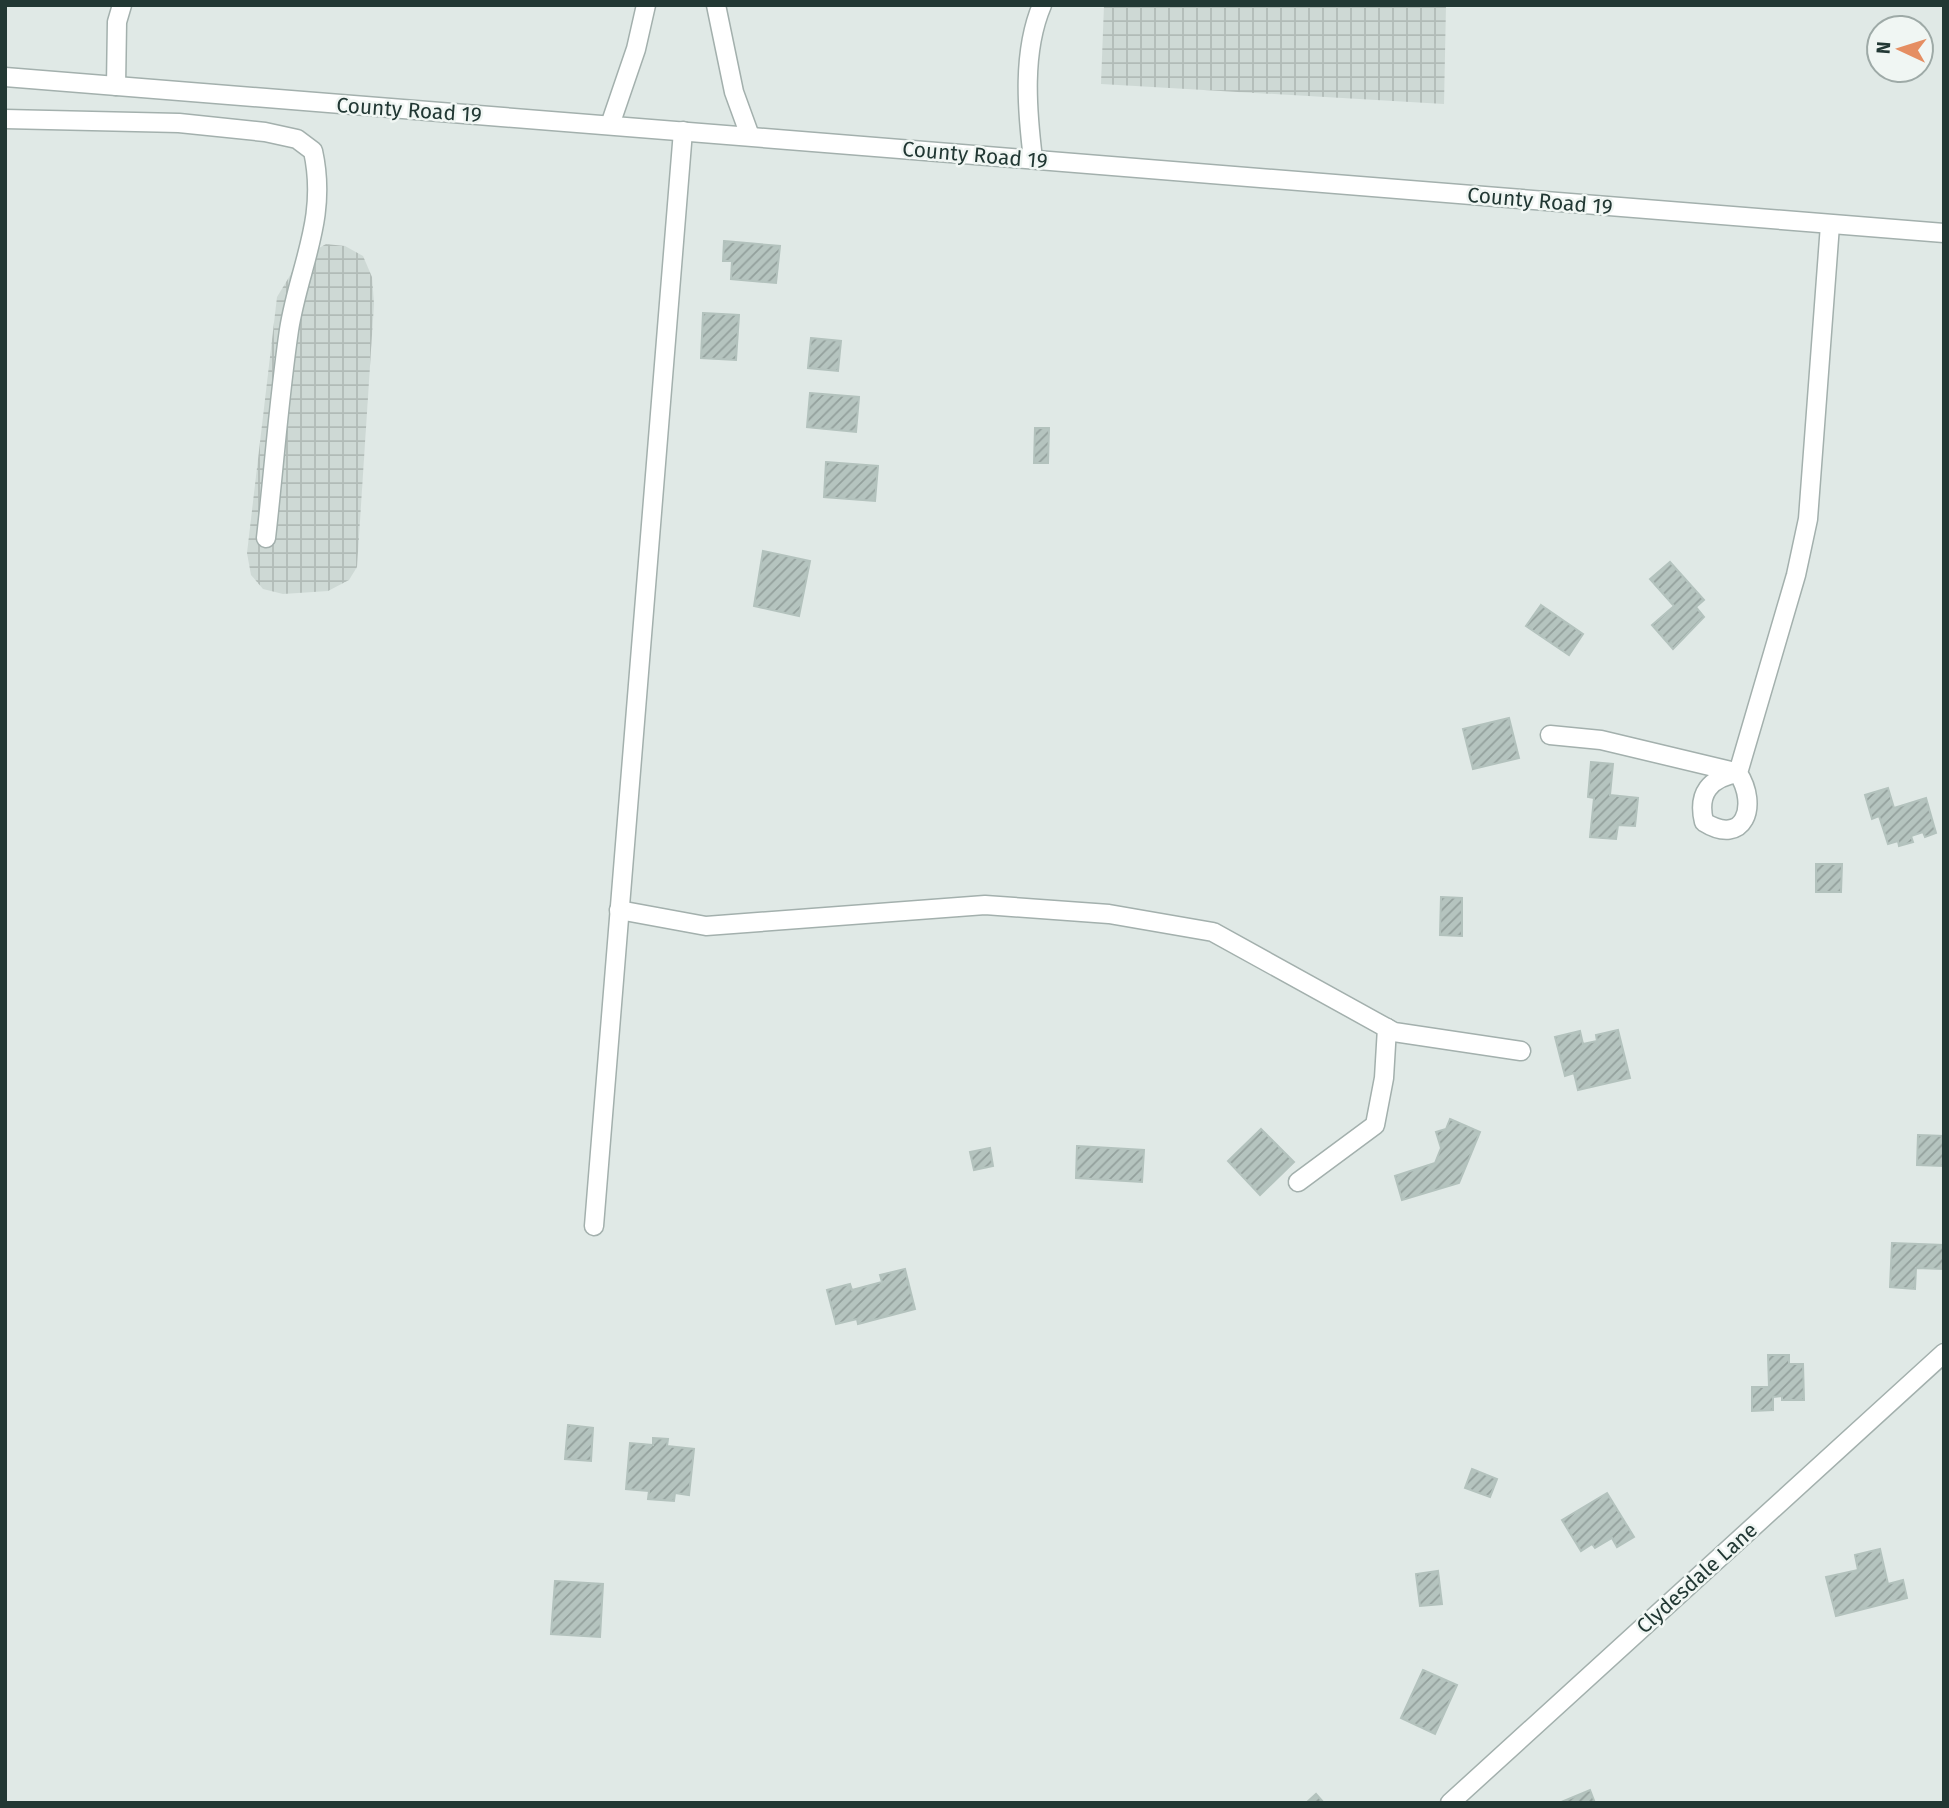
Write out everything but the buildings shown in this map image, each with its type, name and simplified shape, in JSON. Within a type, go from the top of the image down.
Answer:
[{"type":"street","points":[[116,86],[117,22],[122,5]]},
{"type":"street","points":[[610,125],[646,5]]},
{"type":"street","points":[[716,5],[734,92],[750,136]]},
{"type":"street","points":[[1033,159],[1028,116],[1030,58],[1034,23],[1042,5]]},
{"type":"street","name":"County Road 19","points":[[5,77],[1944,233]]},
{"type":"street","points":[[5,119],[179,123],[265,132],[297,139],[313,151],[320,181],[312,244],[290,328],[267,538]]},
{"type":"street","points":[[594,1226],[683,131]]},
{"type":"street","points":[[1550,735],[1601,740],[1738,773],[1796,575],[1808,519],[1830,225]]},
{"type":"street","points":[[619,910],[706,926],[985,905],[1109,914],[1213,932],[1394,1032],[1521,1051]]},
{"type":"street","points":[[1298,1182],[1375,1125],[1384,1078],[1387,1028]]},
{"type":"street","name":"Clydesdale Lane","points":[[1450,1803],[1944,1353]]},
{"type":"shaded area","points":[[1104,5],[1446,5],[1444,104],[1101,84]]},
{"type":"shaded area","points":[[326,244],[345,246],[363,256],[372,277],[374,304],[357,567],[349,580],[328,591],[283,594],[263,589],[251,575],[247,553],[277,297],[300,259]]}]
